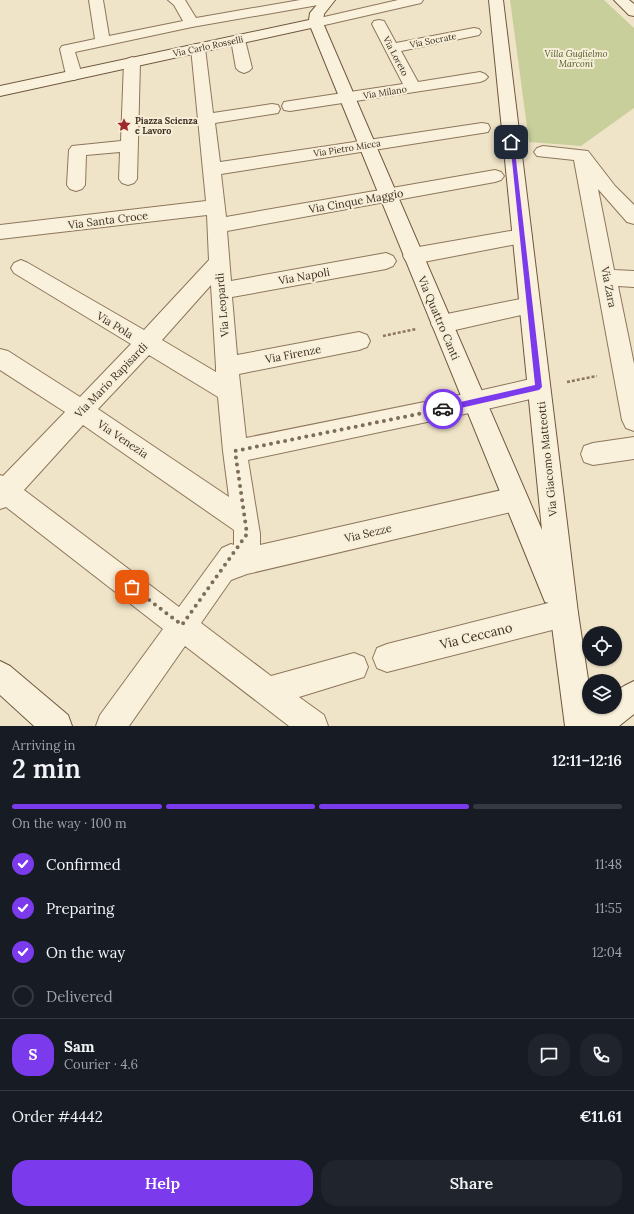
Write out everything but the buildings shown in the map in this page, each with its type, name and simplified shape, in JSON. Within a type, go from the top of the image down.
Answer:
[{"type":"street","points":[[96,0],[103,42]]},
{"type":"street","points":[[175,0],[180,2],[192,23]]},
{"type":"street","points":[[74,75],[67,49],[275,4],[324,0]]},
{"type":"street","points":[[316,22],[317,13],[328,0]]},
{"type":"street","name":"Via Carlo Rosselli","points":[[0,91],[416,0]]},
{"type":"street","name":"Via Giacomo Matteotti","points":[[496,0],[564,613],[580,726]]},
{"type":"street","points":[[621,0],[634,12]]},
{"type":"street","name":"Via Quattro Canti","points":[[316,22],[514,498],[564,613]]},
{"type":"street","name":"Via Loreto","points":[[379,24],[413,87]]},
{"type":"street","name":"Via Socrate","points":[[392,48],[474,32]]},
{"type":"street","points":[[238,40],[244,68]]},
{"type":"street","name":"Via Leopardi","points":[[198,48],[217,217],[227,367],[235,451],[246,539]]},
{"type":"street","points":[[128,179],[132,62]]},
{"type":"street","name":"Via Milano","points":[[290,106],[480,77]]},
{"type":"street","points":[[206,119],[272,109]]},
{"type":"street","name":"Via Pietro Micca","points":[[211,169],[482,128]]},
{"type":"street","points":[[76,185],[78,150],[130,146]]},
{"type":"street","points":[[543,152],[582,155],[609,192],[634,217]]},
{"type":"street","name":"Via Zara","points":[[582,155],[607,277],[630,370],[634,420]]},
{"type":"street","name":"Via Cinque Maggio","points":[[217,217],[388,195],[495,176]]},
{"type":"street","name":"Via Santa Croce","points":[[0,232],[217,217]]},
{"type":"street","points":[[413,256],[522,236]]},
{"type":"street","name":"Via Napoli","points":[[222,291],[386,261]]},
{"type":"street","name":"Via Mario Rapisardi","points":[[2,492],[82,411],[219,262]]},
{"type":"street","name":"Via Pola","points":[[21,268],[230,392]]},
{"type":"street","points":[[607,277],[634,279]]},
{"type":"street","points":[[442,324],[530,305]]},
{"type":"street","name":"Via Firenze","points":[[227,367],[359,341]]},
{"type":"street","name":"Via Venezia","points":[[0,358],[82,411],[246,539]]},
{"type":"street","points":[[235,451],[474,402],[539,387]]},
{"type":"street","points":[[593,454],[634,448]]},
{"type":"street","points":[[2,492],[182,625],[313,726]]},
{"type":"street","name":"Via Sezze","points":[[246,539],[514,498]]},
{"type":"street","points":[[111,726],[182,625],[246,539]]},
{"type":"street","name":"Via Ceccano","points":[[388,658],[564,613]]},
{"type":"street","points":[[269,691],[354,668]]},
{"type":"street","points":[[0,676],[57,726]]},
{"type":"street","points":[[594,726],[634,696]]},
{"type":"path","points":[[359,341],[442,324]]},
{"type":"path","points":[[539,387],[630,370]]},
{"type":"green space","name":"Villa Guglielmo Marconi","points":[[510,0],[604,0],[634,28],[634,108],[581,146],[529,142]]},
{"type":"way so far","points":[[132,587],[182,625],[247,534],[235,451],[443,409]]},
{"type":"place","name":"Piazza Scienza e Lavoro","points":[[124,125]]},
{"type":"route","points":[[443,409],[539,387],[511,142]]}]
